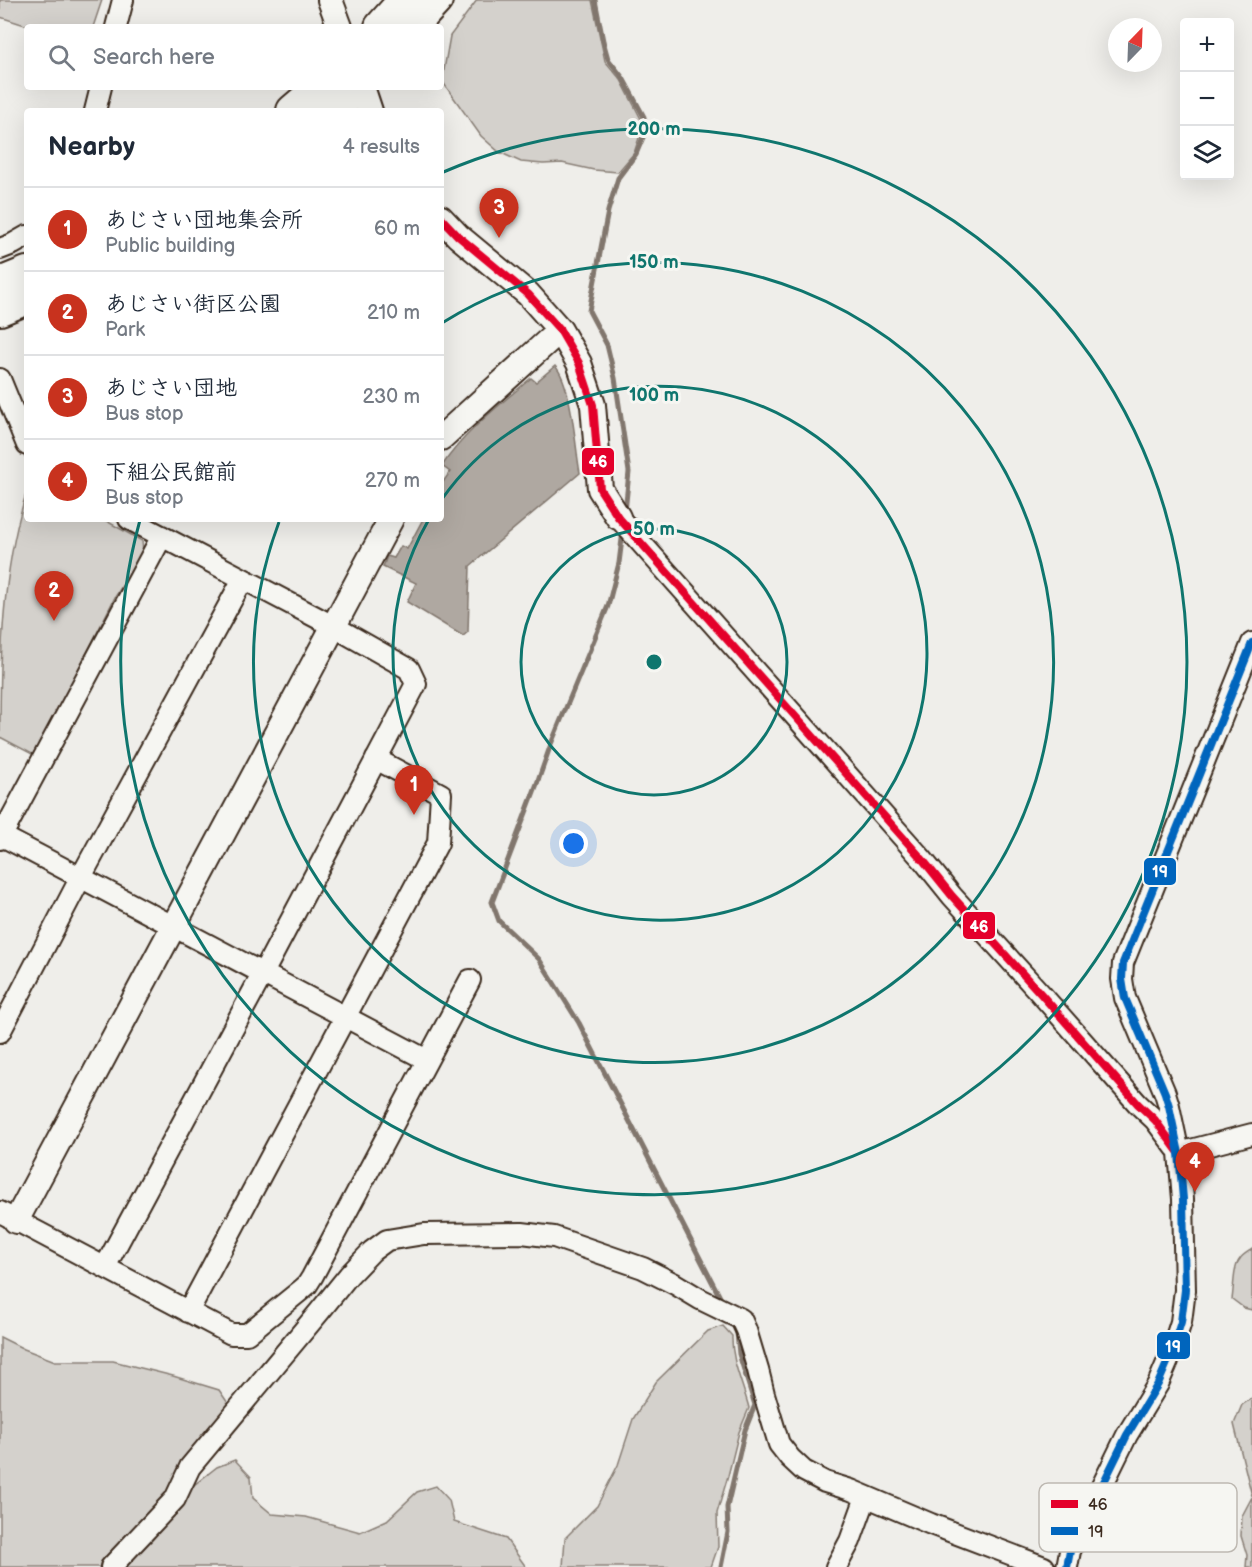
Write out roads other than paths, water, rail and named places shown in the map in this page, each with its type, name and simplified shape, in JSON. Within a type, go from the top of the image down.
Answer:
[{"type":"highway","points":[[384,24],[405,0]]},
{"type":"highway","points":[[414,24],[436,0]]},
{"type":"highway","points":[[296,108],[318,90]]},
{"type":"highway","points":[[336,108],[354,90]]},
{"type":"highway","points":[[0,284],[24,274]]},
{"type":"highway","points":[[0,309],[24,299]]},
{"type":"street","points":[[117,24],[123,0]]},
{"type":"street","points":[[330,0],[339,24]]},
{"type":"street","points":[[96,108],[100,90]]},
{"type":"street","points":[[363,90],[369,108]]},
{"type":"street","points":[[444,221],[458,236],[528,294],[560,330],[579,363],[593,405],[600,489],[626,525],[923,860],[952,896],[1138,1104],[1155,1120],[1179,1153]]},
{"type":"street","points":[[0,249],[24,238]]},
{"type":"street","points":[[444,435],[560,330]]},
{"type":"street","points":[[0,378],[24,438]]},
{"type":"street","points":[[105,1267],[416,684],[410,669],[135,522]]},
{"type":"street","points":[[389,522],[173,926],[8,1216],[231,1334],[247,1334],[307,1285],[470,980]]},
{"type":"street","points":[[162,536],[1,838],[81,877],[427,1060]]},
{"type":"street","points":[[0,1032],[81,877],[243,579]]},
{"type":"street","points":[[1103,1483],[1127,1435],[1158,1384],[1170,1356],[1181,1322],[1185,1290],[1186,1260],[1179,1153],[1165,1093],[1125,998],[1122,979],[1123,963],[1252,643]]},
{"type":"street","points":[[189,1312],[438,843],[441,794],[376,759]]},
{"type":"street","points":[[1179,1153],[1252,1134]]},
{"type":"street","points":[[111,1567],[175,1499],[190,1467],[349,1275],[372,1251],[387,1240],[435,1233],[522,1233],[554,1237],[643,1268],[741,1319],[779,1444],[804,1472],[1044,1567]]},
{"type":"street","points":[[836,1567],[850,1541],[866,1497]]},
{"type":"street","points":[[1067,1567],[1070,1552]]},
{"type":"waterway","points":[[595,0],[608,59],[623,78],[644,117],[644,135],[636,154],[618,178],[608,211],[589,311],[607,345],[615,378],[629,472],[625,512]]},
{"type":"waterway","points":[[623,531],[619,563],[608,606],[551,744],[492,902],[499,921],[539,959],[579,1023],[723,1303]]},
{"type":"waterway","points":[[721,1567],[728,1532],[727,1507],[745,1430],[755,1405],[739,1354],[735,1328]]},
{"type":"place","name":"あじさい団地","points":[[499,238]]},
{"type":"place","name":"あじさい街区公園","points":[[54,621]]},
{"type":"place","name":"あじさい団地集会所","points":[[414,815]]},
{"type":"place","name":"下組公民館前","points":[[1195,1192]]}]
